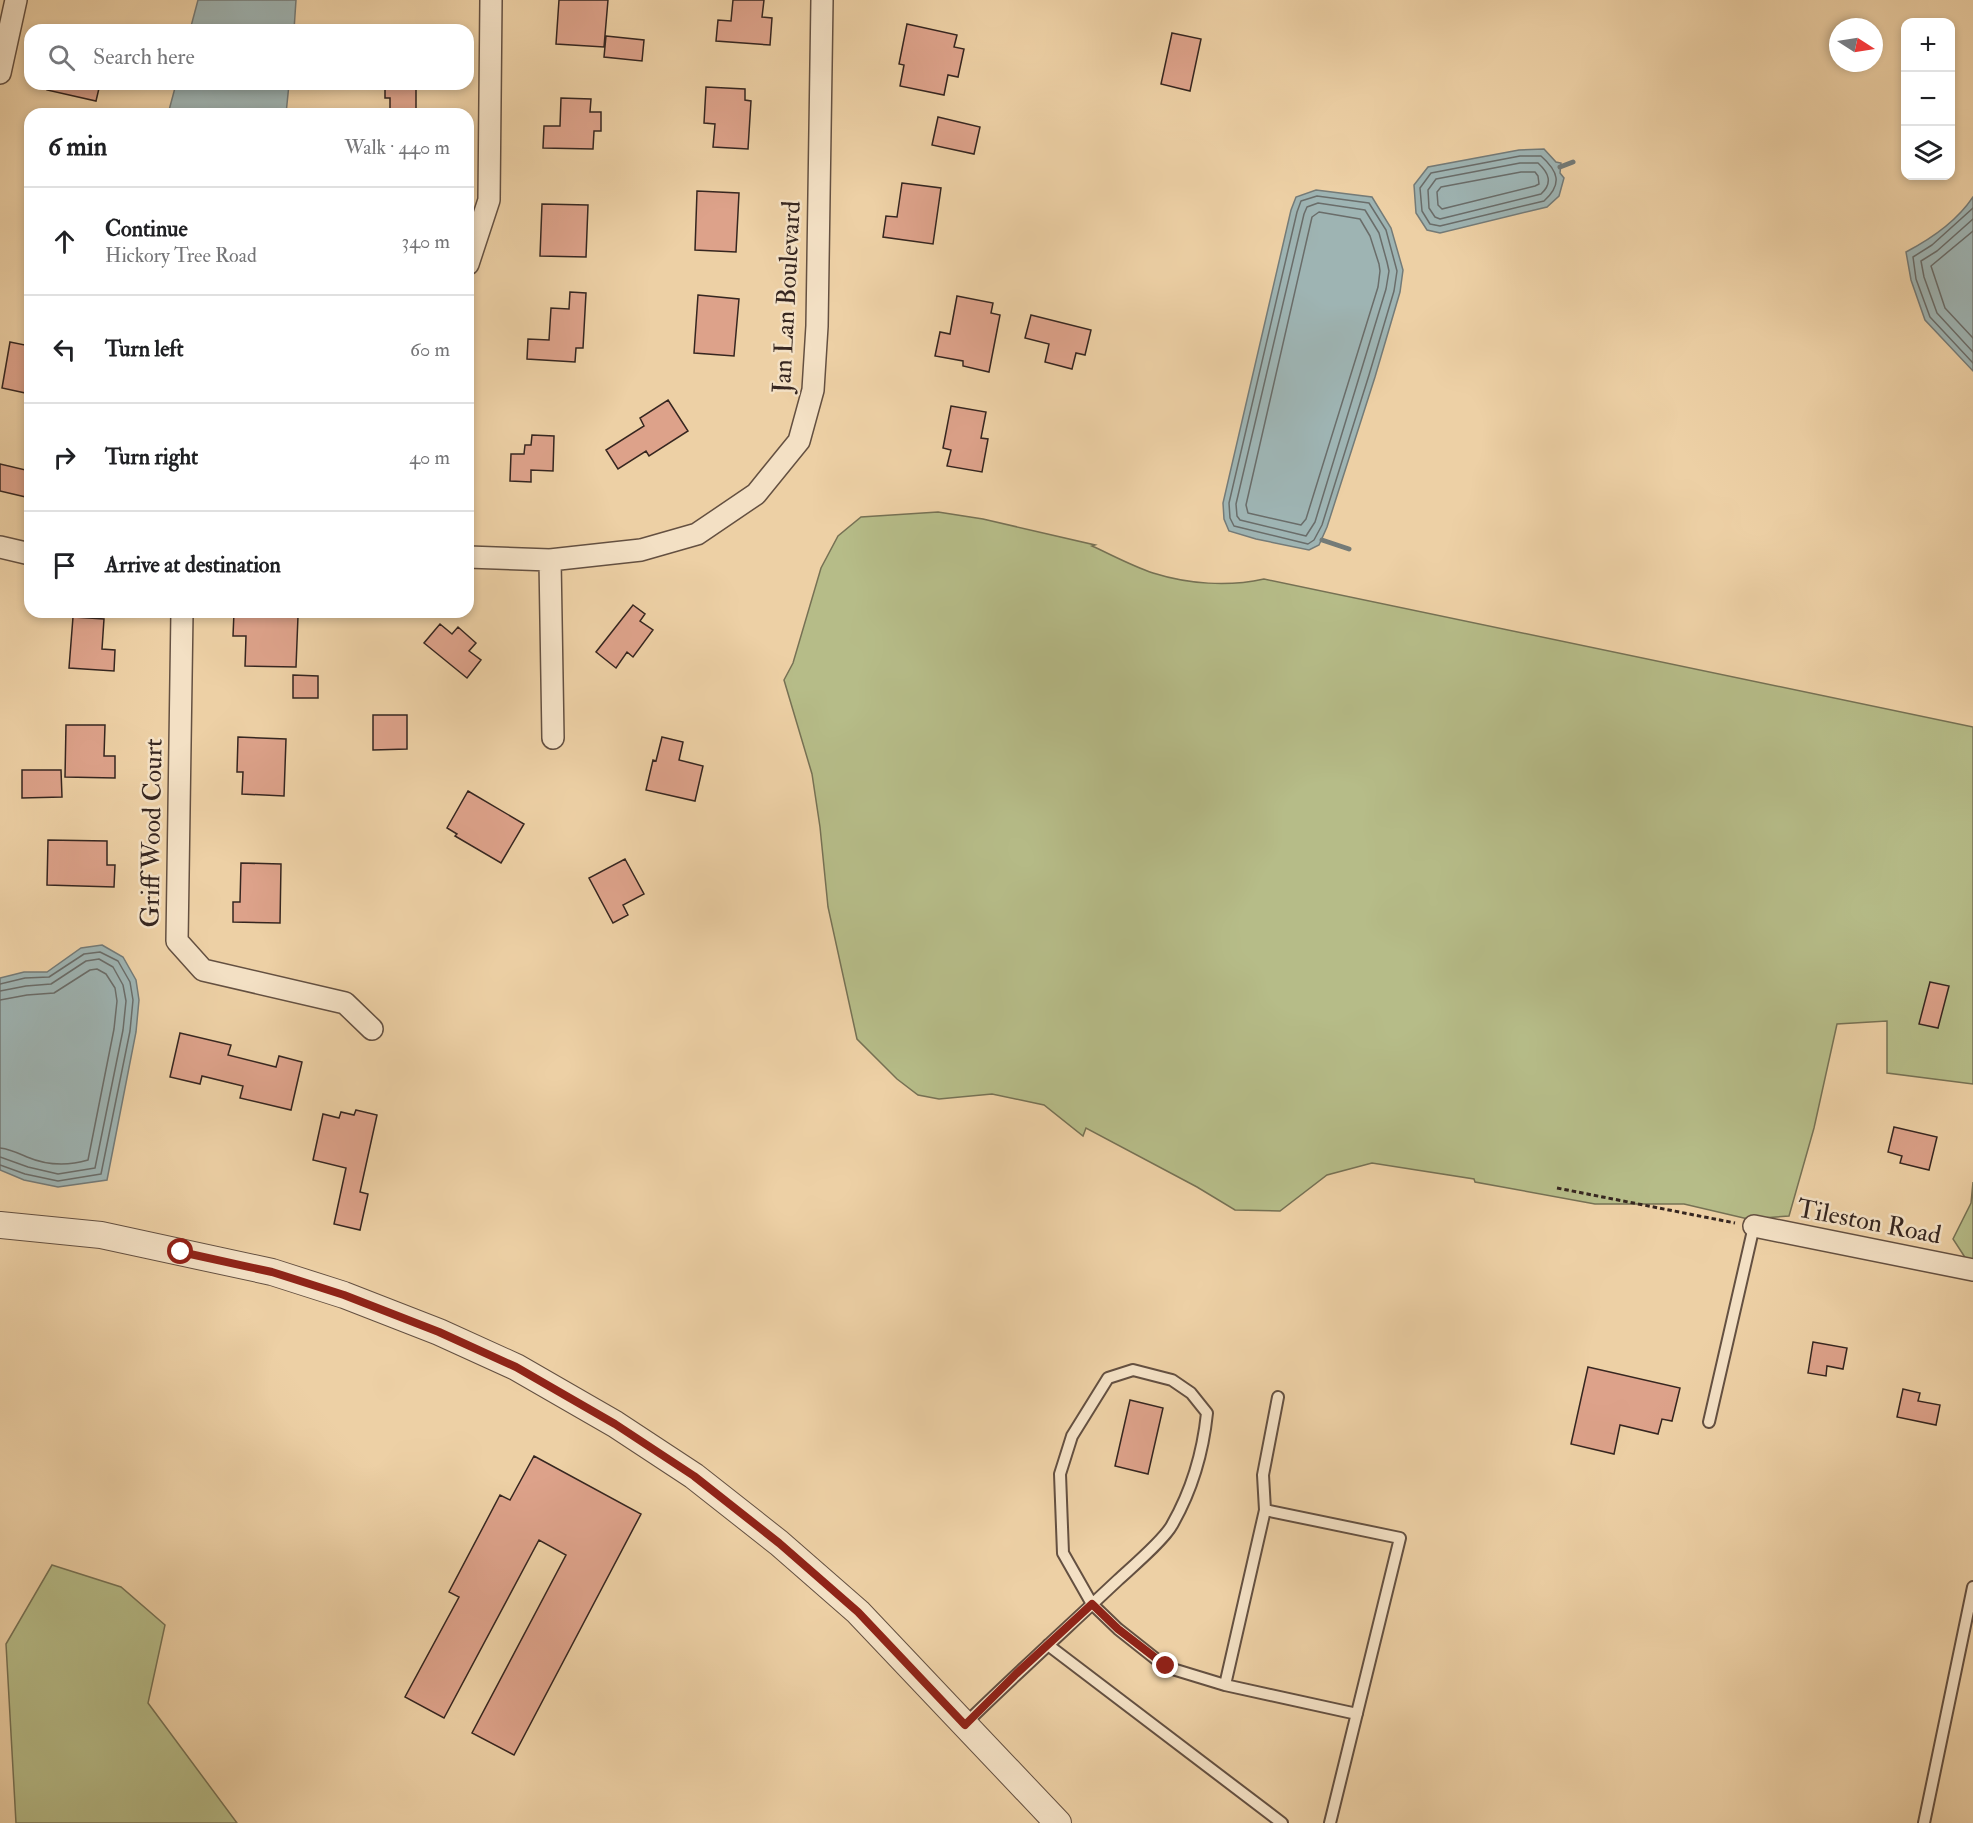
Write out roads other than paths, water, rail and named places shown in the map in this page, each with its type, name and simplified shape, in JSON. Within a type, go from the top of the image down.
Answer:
[{"type":"street","points":[[0,73],[16,0]]},
{"type":"street","points":[[474,246],[489,200],[492,0]]},
{"type":"street","name":"Jan Lan Boulevard","points":[[474,557],[550,560],[641,550],[697,534],[756,494],[799,441],[813,390],[817,326],[822,0]]},
{"type":"street","points":[[0,547],[24,554]]},
{"type":"street","points":[[550,560],[553,738]]},
{"type":"street","name":"Griff Wood Court","points":[[182,618],[177,941],[203,970],[345,1002],[372,1029]]},
{"type":"street","points":[[0,1225],[101,1235],[272,1272],[344,1295],[428,1328],[516,1367],[615,1424],[694,1476],[779,1543],[858,1612],[1058,1823]]},
{"type":"street","name":"Tileston Road","points":[[1754,1226],[1973,1270]]},
{"type":"lane","points":[[1709,1422],[1754,1226]]},
{"type":"lane","points":[[965,1725],[1048,1644],[1092,1604],[1172,1527],[1191,1485],[1204,1444],[1207,1413],[1191,1393],[1172,1380],[1133,1370],[1108,1378],[1072,1436],[1060,1474],[1063,1552],[1092,1604],[1118,1629],[1166,1666],[1225,1685],[1357,1714]]},
{"type":"lane","points":[[1225,1685],[1265,1510],[1263,1475],[1278,1397]]},
{"type":"lane","points":[[1265,1510],[1400,1538],[1330,1823]]},
{"type":"lane","points":[[1924,1823],[1973,1587]]},
{"type":"lane","points":[[1048,1644],[1282,1823]]},
{"type":"water","points":[[198,0],[296,0],[294,24],[192,24]]},
{"type":"water","points":[[174,90],[288,90],[287,108],[170,108]]},
{"type":"water","points":[[1544,149],[1556,162],[1561,163],[1560,173],[1564,178],[1559,196],[1547,207],[1440,233],[1427,230],[1416,213],[1414,185],[1428,167],[1519,150]]},
{"type":"water","points":[[1316,190],[1372,197],[1391,228],[1403,270],[1400,292],[1375,377],[1327,527],[1319,545],[1309,550],[1229,531],[1224,519],[1223,503],[1291,210],[1296,197]]},
{"type":"water","points":[[1973,197],[1973,371],[1925,320],[1911,280],[1906,252],[1943,229]]},
{"type":"water","points":[[102,945],[123,957],[136,980],[139,1000],[136,1032],[107,1180],[58,1187],[24,1180],[0,1170],[0,978],[24,972],[47,972],[81,948]]},
{"type":"waterway","points":[[1560,167],[1573,162]]},
{"type":"waterway","points":[[1322,540],[1349,549]]}]
